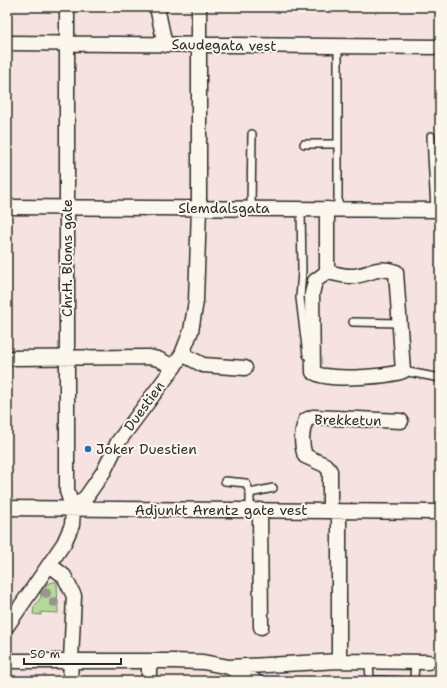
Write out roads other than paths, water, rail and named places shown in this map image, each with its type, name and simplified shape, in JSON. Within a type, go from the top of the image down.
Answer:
[{"type":"street","name":"Chr.H. Bloms gate","points":[[68,7],[66,358],[67,491],[73,509]]},
{"type":"street","points":[[157,7],[165,45]]},
{"type":"street","name":"Duestien","points":[[73,509],[86,497],[104,471],[118,442],[174,367],[182,354],[191,331],[196,301],[199,208],[199,7]]},
{"type":"street","name":"Saudegata vest","points":[[7,43],[440,47]]},
{"type":"street","name":"Slemdalsgata","points":[[7,207],[438,210]]},
{"type":"street","points":[[327,272],[332,209]]},
{"type":"street","points":[[389,269],[396,272],[403,371],[396,374],[349,377],[324,376],[313,372],[312,294],[315,281],[327,272],[349,276],[364,274],[372,270],[389,269]]},
{"type":"street","points":[[182,354],[203,365],[245,368]]},
{"type":"street","points":[[7,358],[149,357],[158,359],[174,367]]},
{"type":"street","name":"Brekketun","points":[[334,511],[330,471],[325,465],[304,456],[301,445],[302,431],[306,420],[313,417],[401,421]]},
{"type":"street","name":"Adjunkt Arentz gate vest","points":[[7,508],[55,510],[435,512]]},
{"type":"street","points":[[7,626],[64,543],[72,525],[73,509]]},
{"type":"street","points":[[255,510],[261,627]]},
{"type":"street","points":[[334,511],[339,661]]},
{"type":"street","points":[[50,565],[64,576],[74,596],[70,681]]},
{"type":"street","points":[[7,661],[203,662],[229,667],[339,661],[422,661]]},
{"type":"street","points":[[149,661],[149,681]]},
{"type":"street","points":[[229,667],[256,681]]},
{"type":"lane","points":[[332,209],[338,144],[338,46]]},
{"type":"lane","points":[[251,208],[252,134]]},
{"type":"lane","points":[[432,136],[438,210]]},
{"type":"lane","points":[[304,144],[338,144]]},
{"type":"lane","points":[[301,209],[302,270],[300,298],[308,358],[313,372]]},
{"type":"lane","points":[[353,322],[399,323]]},
{"type":"lane","points":[[403,371],[435,377]]},
{"type":"lane","points":[[225,481],[246,483],[255,510]]},
{"type":"lane","points":[[250,493],[273,488]]},
{"type":"lane","points":[[369,661],[370,681],[402,681]]},
{"type":"lane","points":[[412,681],[422,661]]},
{"type":"place","name":"Joker Duestien","points":[[88,449]]}]
